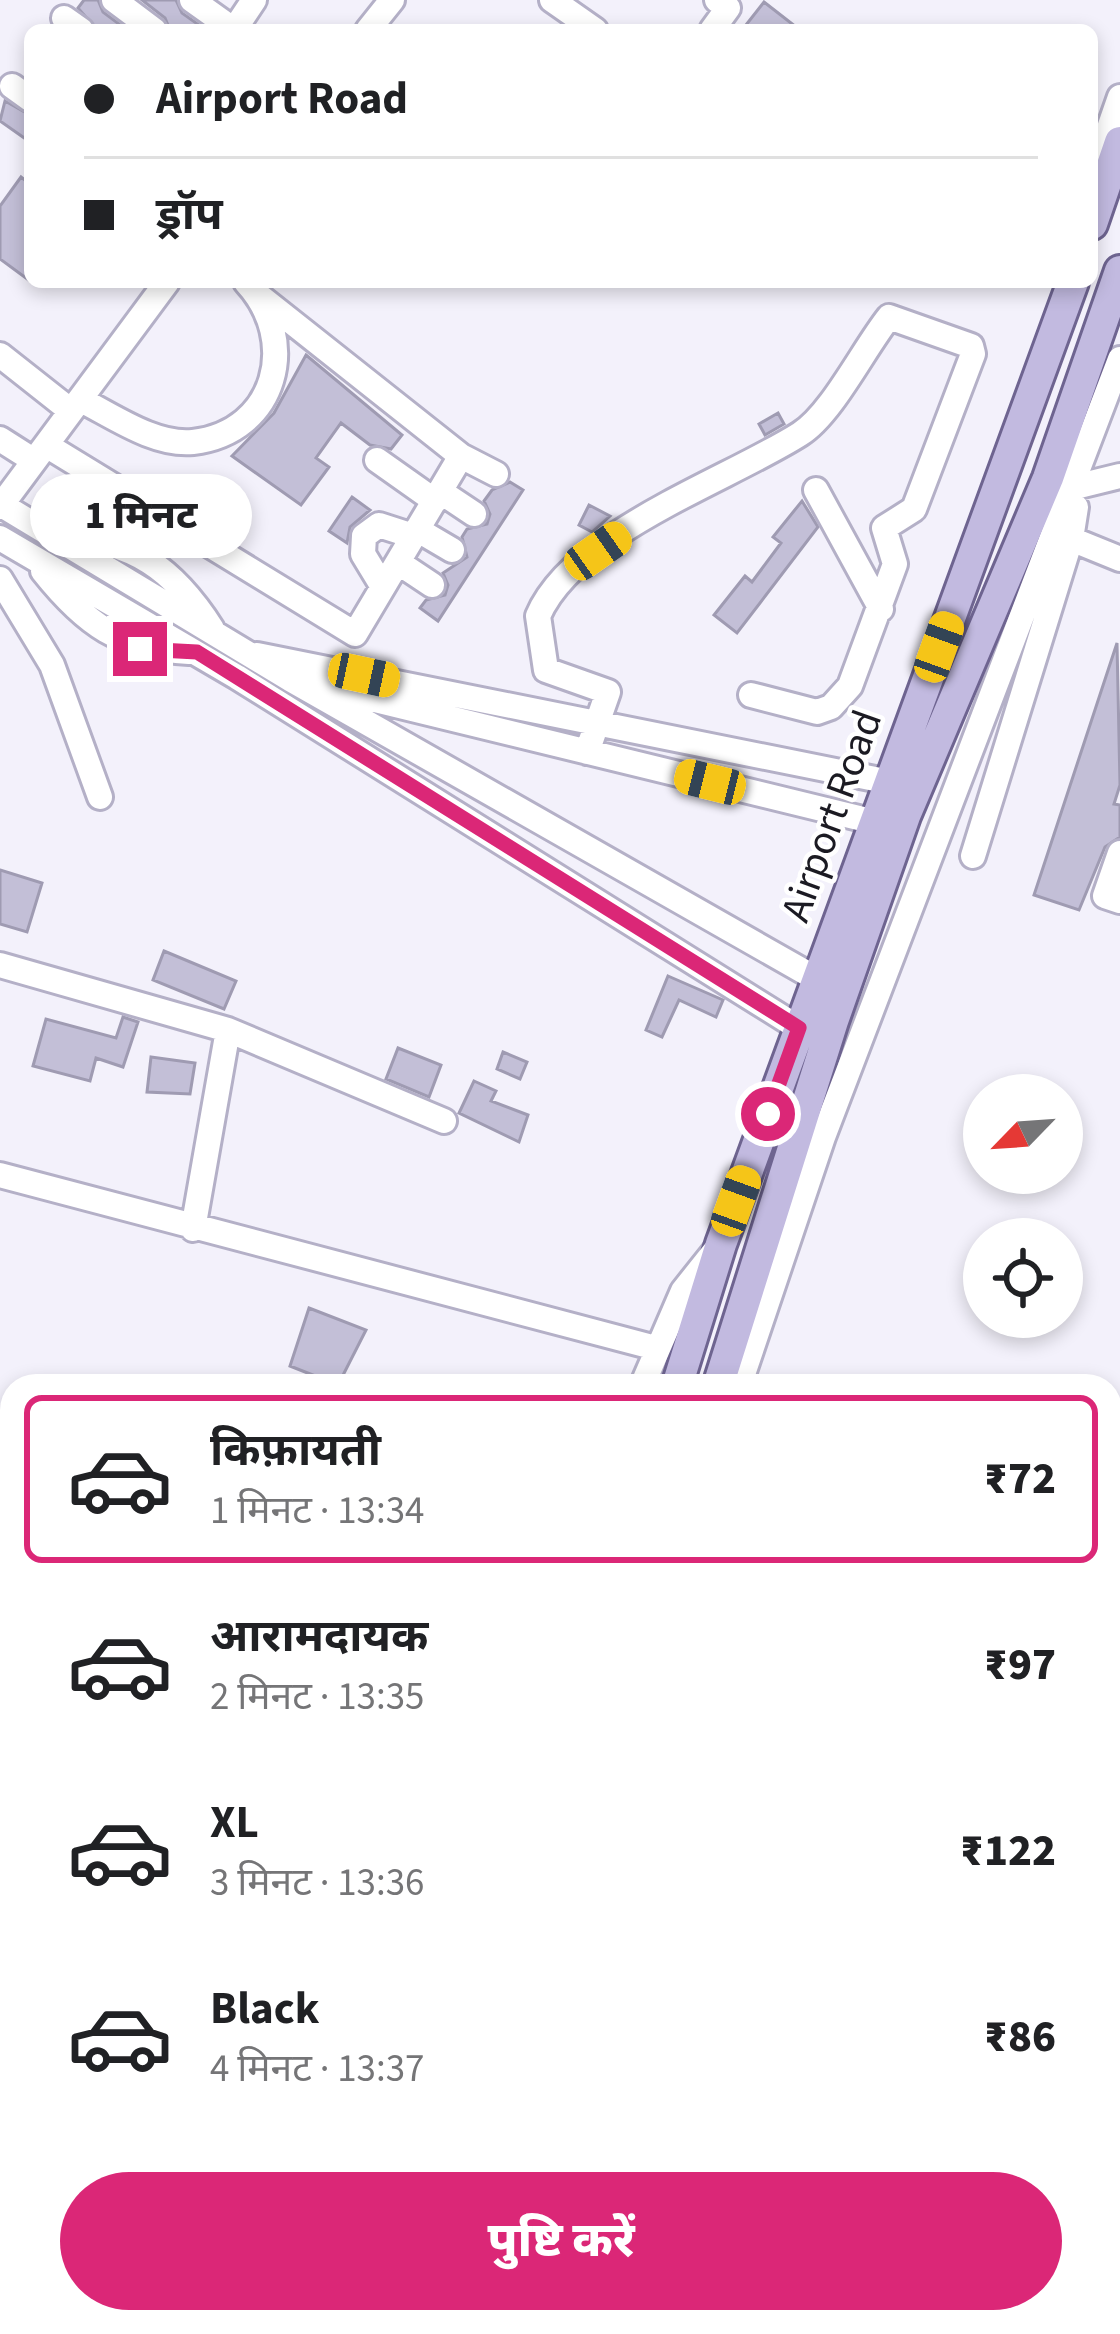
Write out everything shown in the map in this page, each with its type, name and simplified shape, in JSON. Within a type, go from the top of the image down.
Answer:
[{"type":"main road","points":[[1098,206],[1120,142]]},
{"type":"main road","points":[[722,1374],[833,1021],[905,816],[1064,475],[1120,271]]},
{"type":"main road","name":"Airport Road","points":[[681,1374],[721,1244],[1071,288]]},
{"type":"street","points":[[114,0],[146,24]]},
{"type":"street","points":[[192,0],[226,24]]},
{"type":"street","points":[[373,24],[392,0]]},
{"type":"street","points":[[552,0],[586,24]]},
{"type":"street","points":[[716,24],[728,8],[717,0]]},
{"type":"street","points":[[1106,181],[1098,160],[1120,98]]},
{"type":"street","points":[[163,288],[1,505],[207,644]]},
{"type":"street","points":[[0,355],[76,405],[147,434],[192,442],[252,420],[265,402],[277,355],[253,289]]},
{"type":"street","points":[[253,289],[461,455],[496,474]]},
{"type":"street","points":[[587,752],[608,692],[545,669],[540,611],[584,561],[675,499],[805,431],[891,316],[974,351],[914,509],[884,528],[895,564],[854,679],[831,707],[811,712],[751,695]]},
{"type":"street","points":[[743,1374],[1064,475],[1120,359]]},
{"type":"street","points":[[0,439],[40,452],[355,634],[461,455]]},
{"type":"street","points":[[377,460],[474,514]]},
{"type":"street","points":[[1064,475],[1120,476]]},
{"type":"street","points":[[973,856],[1071,539],[1064,475]]},
{"type":"street","points":[[816,490],[881,609]]},
{"type":"street","points":[[383,587],[363,554],[364,536],[379,525],[416,533],[452,550]]},
{"type":"street","points":[[0,538],[244,665],[799,1028]]},
{"type":"street","points":[[1071,539],[1115,552]]},
{"type":"street","points":[[400,563],[432,585]]},
{"type":"street","points":[[0,579],[52,665],[100,797]]},
{"type":"street","points":[[244,665],[292,658],[596,726],[890,782]]},
{"type":"street","points":[[283,690],[587,752],[875,822]]},
{"type":"street","points":[[283,690],[818,979]]},
{"type":"street","points":[[1120,853],[1105,896],[1120,901]]},
{"type":"street","points":[[0,965],[228,1030],[444,1121]]},
{"type":"street","points":[[193,1229],[228,1030]]},
{"type":"street","points":[[0,1175],[656,1348]]},
{"type":"street","points":[[646,1374],[683,1291],[721,1244]]},
{"type":"building","points":[[84,0],[98,0],[103,12],[119,24],[92,24],[78,8]]},
{"type":"building","points":[[142,0],[176,0],[182,13],[198,24],[168,24]]},
{"type":"building","points":[[764,2],[792,24],[747,24]]},
{"type":"building","points":[[5,101],[24,112],[24,138],[0,121]]},
{"type":"building","points":[[21,177],[24,179],[24,277],[0,259],[0,206]]},
{"type":"building","points":[[306,355],[402,435],[391,449],[370,445],[341,423],[316,458],[329,467],[301,505],[232,456],[274,413]]},
{"type":"building","points":[[778,413],[784,424],[765,435],[759,424]]},
{"type":"building","points":[[510,482],[523,490],[438,621],[420,608],[426,600],[445,595],[448,585],[443,573],[467,557],[462,537],[467,529],[487,524],[490,514],[484,501],[492,490]]},
{"type":"building","points":[[352,497],[370,510],[350,527],[347,543],[329,531]]},
{"type":"building","points":[[802,501],[818,527],[737,633],[714,615],[745,576],[752,582],[781,543],[773,537]]},
{"type":"building","points":[[589,505],[610,516],[592,532],[579,525]]},
{"type":"building","points":[[1117,643],[1120,785],[1114,804],[1120,805],[1120,837],[1105,847],[1079,910],[1034,895]]},
{"type":"building","points":[[0,870],[42,883],[27,932],[0,924]]},
{"type":"building","points":[[164,951],[236,981],[224,1009],[153,980]]},
{"type":"building","points":[[668,976],[723,1000],[716,1017],[679,1000],[662,1037],[646,1030]]},
{"type":"building","points":[[123,1017],[138,1022],[123,1067],[96,1058],[90,1081],[33,1066],[46,1019],[116,1038]]},
{"type":"building","points":[[398,1048],[441,1065],[429,1097],[386,1079]]},
{"type":"building","points":[[503,1052],[527,1062],[520,1079],[497,1069]]},
{"type":"building","points":[[151,1057],[195,1063],[190,1094],[147,1092]]},
{"type":"building","points":[[474,1081],[496,1091],[491,1101],[528,1115],[519,1142],[459,1113]]},
{"type":"building","points":[[309,1308],[366,1330],[344,1374],[310,1374],[290,1366]]},
{"type":"route","points":[[140,649],[197,652],[799,1028],[768,1114]]}]
